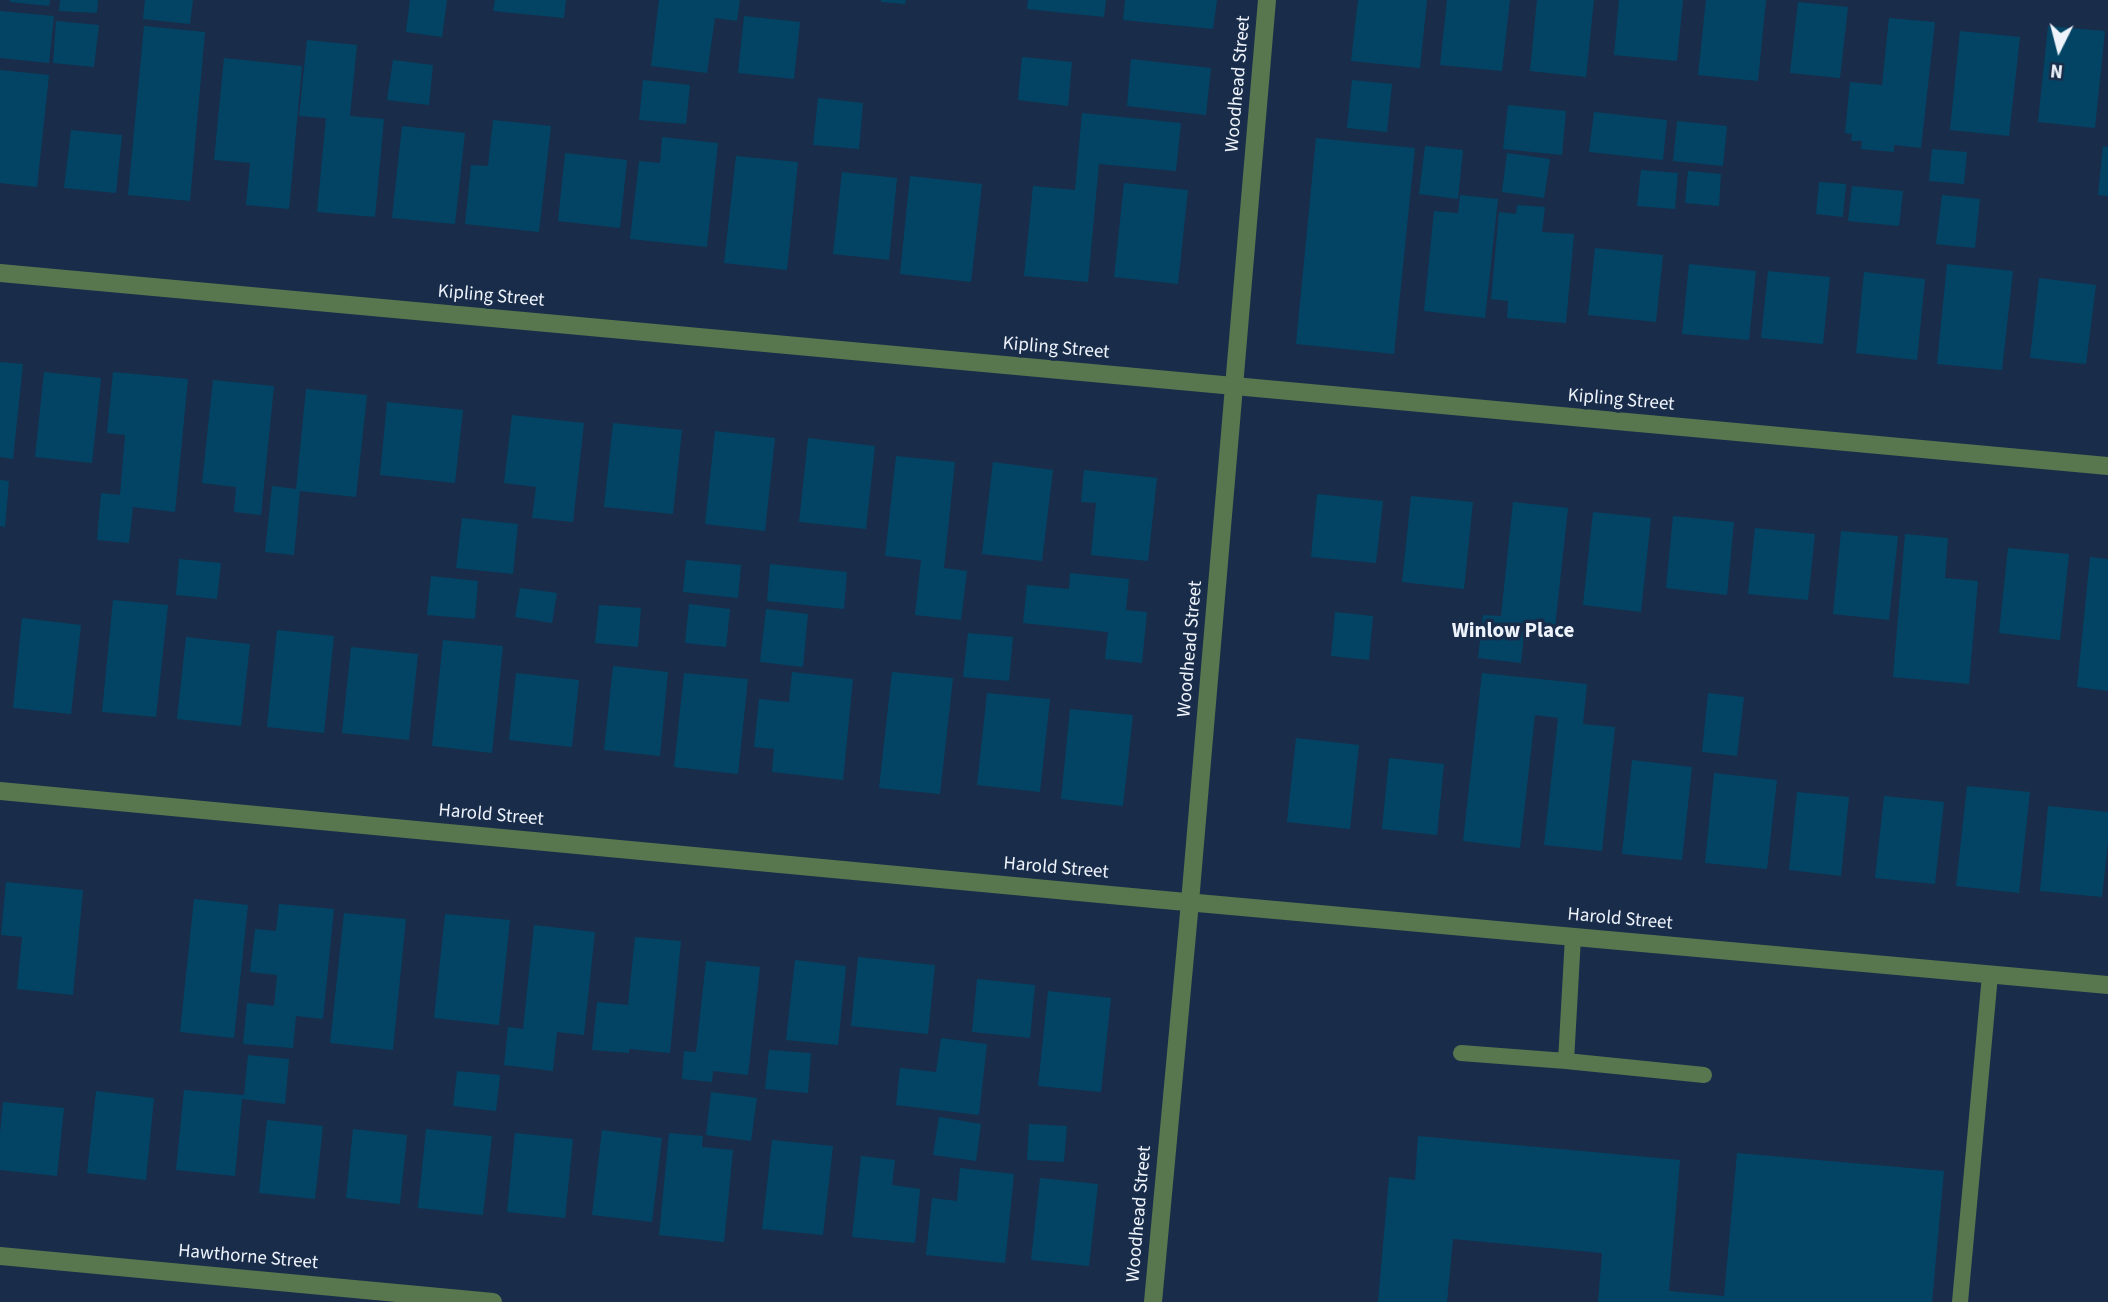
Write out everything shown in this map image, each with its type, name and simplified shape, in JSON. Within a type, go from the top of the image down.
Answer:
[{"type":"street","name":"Woodhead Street","points":[[1153,1302],[1267,0]]},
{"type":"street","name":"Kipling Street","points":[[0,273],[2108,466]]},
{"type":"street","name":"Harold Street","points":[[0,791],[2108,985]]},
{"type":"street","name":"Hawthorne Street","points":[[0,1256],[493,1302]]},
{"type":"lane","points":[[1566,1062],[1573,937]]},
{"type":"lane","points":[[1960,1302],[1990,975]]},
{"type":"lane","points":[[1461,1053],[1704,1075]]},
{"type":"building","points":[[10,0],[50,0],[49,6]]},
{"type":"building","points":[[60,0],[98,0],[97,13],[59,11]]},
{"type":"building","points":[[145,0],[193,0],[190,24],[143,19]]},
{"type":"building","points":[[410,0],[447,0],[442,37],[406,32]]},
{"type":"building","points":[[495,0],[566,0],[564,18],[493,11]]},
{"type":"building","points":[[659,0],[740,0],[737,21],[715,18],[707,73],[651,66]]},
{"type":"building","points":[[881,0],[906,0],[905,4]]},
{"type":"building","points":[[1028,0],[1106,0],[1104,17],[1027,9]]},
{"type":"building","points":[[1125,0],[1217,0],[1213,29],[1123,20]]},
{"type":"building","points":[[1358,0],[1427,0],[1420,68],[1351,61]]},
{"type":"building","points":[[1447,0],[1510,0],[1502,71],[1440,65]]},
{"type":"building","points":[[1537,0],[1594,0],[1586,77],[1530,71]]},
{"type":"building","points":[[1619,0],[1683,0],[1677,61],[1614,55]]},
{"type":"building","points":[[1706,0],[1766,0],[1758,81],[1698,75]]},
{"type":"building","points":[[1798,2],[1848,7],[1840,78],[1790,73]]},
{"type":"building","points":[[0,11],[54,16],[49,63],[0,58]]},
{"type":"building","points":[[744,16],[800,22],[794,79],[738,73]]},
{"type":"building","points":[[1889,18],[1935,22],[1921,148],[1894,145],[1894,152],[1861,149],[1862,141],[1851,141],[1852,134],[1845,133],[1850,82],[1882,85]]},
{"type":"building","points":[[56,21],[99,25],[94,67],[53,63]]},
{"type":"building","points":[[144,26],[205,32],[190,201],[128,195]]},
{"type":"building","points":[[2048,26],[2105,31],[2095,128],[2038,122]]},
{"type":"building","points":[[1960,31],[2020,37],[2009,136],[1950,130]]},
{"type":"building","points":[[307,40],[357,45],[350,116],[384,119],[375,217],[317,212],[326,118],[299,116]]},
{"type":"building","points":[[1022,57],[1072,62],[1068,106],[1018,100]]},
{"type":"building","points":[[224,58],[302,66],[289,209],[246,205],[250,163],[214,160]]},
{"type":"building","points":[[1131,59],[1211,68],[1206,115],[1127,106]]},
{"type":"building","points":[[393,60],[433,65],[429,105],[387,100]]},
{"type":"building","points":[[0,70],[49,75],[37,187],[0,183]]},
{"type":"building","points":[[643,80],[690,85],[686,124],[639,120]]},
{"type":"building","points":[[1352,80],[1392,84],[1387,132],[1347,128]]},
{"type":"building","points":[[818,98],[863,103],[859,149],[813,145]]},
{"type":"building","points":[[1508,105],[1566,111],[1562,155],[1503,149]]},
{"type":"building","points":[[1594,112],[1667,120],[1663,160],[1589,152]]},
{"type":"building","points":[[1082,113],[1181,123],[1176,171],[1099,164],[1088,282],[1024,276],[1033,186],[1075,190]]},
{"type":"building","points":[[493,120],[551,126],[539,232],[465,224],[471,165],[488,166]]},
{"type":"building","points":[[1677,121],[1727,126],[1723,166],[1673,161]]},
{"type":"building","points":[[402,126],[465,133],[455,224],[392,218]]},
{"type":"building","points":[[71,130],[122,135],[116,193],[64,188]]},
{"type":"building","points":[[662,137],[718,143],[707,247],[630,239],[639,161],[660,163]]},
{"type":"building","points":[[1316,138],[1415,148],[1394,354],[1296,344]]},
{"type":"building","points":[[1425,146],[1463,150],[1458,199],[1419,194]]},
{"type":"building","points":[[2103,146],[2108,147],[2108,196],[2098,195]]},
{"type":"building","points":[[1932,149],[1967,152],[1964,184],[1929,181]]},
{"type":"building","points":[[565,153],[627,160],[620,228],[558,221]]},
{"type":"building","points":[[1507,153],[1550,159],[1544,198],[1502,192]]},
{"type":"building","points":[[736,156],[798,162],[787,270],[724,263]]},
{"type":"building","points":[[1641,170],[1678,173],[1675,209],[1637,206]]},
{"type":"building","points":[[1688,171],[1721,174],[1719,206],[1685,203]]},
{"type":"building","points":[[842,172],[897,178],[889,260],[833,254]]},
{"type":"building","points":[[910,176],[982,184],[971,282],[900,274]]},
{"type":"building","points":[[1819,182],[1846,184],[1843,217],[1816,214]]},
{"type":"building","points":[[1124,183],[1188,190],[1178,284],[1114,277]]},
{"type":"building","points":[[1852,186],[1903,191],[1899,226],[1848,221]]},
{"type":"building","points":[[1460,195],[1498,199],[1485,318],[1424,311],[1434,211],[1458,213]]},
{"type":"building","points":[[1942,195],[1980,199],[1975,248],[1936,244]]},
{"type":"building","points":[[1517,205],[1545,207],[1542,232],[1574,234],[1566,323],[1507,318],[1508,301],[1491,299],[1499,212],[1516,214]]},
{"type":"building","points":[[1595,248],[1663,255],[1656,322],[1588,315]]},
{"type":"building","points":[[1689,264],[1756,271],[1749,340],[1682,334]]},
{"type":"building","points":[[1947,264],[2013,271],[2002,370],[1937,364]]},
{"type":"building","points":[[1768,271],[1830,277],[1823,344],[1761,338]]},
{"type":"building","points":[[1864,272],[1925,279],[1917,360],[1856,353]]},
{"type":"building","points":[[2039,278],[2096,285],[2086,364],[2030,358]]},
{"type":"building","points":[[0,362],[23,364],[13,459],[0,457]]},
{"type":"building","points":[[44,372],[101,378],[92,463],[35,457]]},
{"type":"building","points":[[113,372],[188,379],[175,512],[133,507],[129,543],[97,540],[101,493],[120,495],[125,435],[107,433]]},
{"type":"building","points":[[213,380],[274,386],[261,515],[234,512],[236,487],[202,483]]},
{"type":"building","points":[[306,389],[367,395],[356,497],[300,491],[294,555],[265,552],[272,486],[296,489]]},
{"type":"building","points":[[387,402],[463,410],[455,483],[380,475]]},
{"type":"building","points":[[512,415],[584,423],[573,522],[532,518],[536,487],[504,483]]},
{"type":"building","points":[[613,423],[682,430],[673,514],[604,507]]},
{"type":"building","points":[[715,431],[775,438],[765,531],[705,524]]},
{"type":"building","points":[[808,438],[875,446],[866,529],[799,522]]},
{"type":"building","points":[[896,456],[955,462],[944,568],[967,571],[961,620],[915,615],[921,560],[885,556]]},
{"type":"building","points":[[993,462],[1053,470],[1042,561],[982,554]]},
{"type":"building","points":[[1084,470],[1157,478],[1148,561],[1091,555],[1096,503],[1081,502]]},
{"type":"building","points":[[0,480],[9,481],[5,527],[0,526]]},
{"type":"building","points":[[1317,494],[1383,501],[1376,563],[1311,557]]},
{"type":"building","points":[[1411,496],[1473,502],[1464,589],[1402,582]]},
{"type":"building","points":[[1513,502],[1568,508],[1554,637],[1524,634],[1521,663],[1478,658],[1483,615],[1501,616]]},
{"type":"building","points":[[1593,512],[1651,518],[1641,612],[1583,605]]},
{"type":"building","points":[[1673,516],[1734,522],[1727,595],[1666,588]]},
{"type":"building","points":[[462,518],[518,524],[513,574],[456,568]]},
{"type":"building","points":[[1755,528],[1815,534],[1808,600],[1748,594]]},
{"type":"building","points":[[1841,531],[1898,536],[1889,620],[1833,614]]},
{"type":"building","points":[[1905,534],[1948,538],[1945,578],[1978,581],[1969,684],[1893,677]]},
{"type":"building","points":[[2008,548],[2069,554],[2060,640],[1999,633]]},
{"type":"building","points":[[2090,557],[2108,559],[2108,691],[2077,687]]},
{"type":"building","points":[[179,559],[221,563],[217,599],[176,595]]},
{"type":"building","points":[[686,560],[741,565],[738,598],[683,592]]},
{"type":"building","points":[[770,564],[847,572],[844,609],[767,601]]},
{"type":"building","points":[[1070,573],[1129,579],[1126,610],[1147,612],[1142,663],[1105,659],[1108,632],[1023,623],[1027,585],[1069,589]]},
{"type":"building","points":[[431,576],[478,581],[475,619],[427,615]]},
{"type":"building","points":[[520,588],[557,593],[552,623],[515,617]]},
{"type":"building","points":[[113,600],[168,605],[156,717],[102,712]]},
{"type":"building","points":[[689,604],[730,609],[726,647],[685,643]]},
{"type":"building","points":[[599,605],[641,608],[638,647],[595,643]]},
{"type":"building","points":[[766,609],[808,614],[803,667],[760,662]]},
{"type":"building","points":[[1335,612],[1373,616],[1369,660],[1331,656]]},
{"type":"building","points":[[22,618],[81,625],[71,714],[13,708]]},
{"type":"building","points":[[277,630],[334,636],[324,733],[267,727]]},
{"type":"building","points":[[968,633],[1013,637],[1009,681],[963,677]]},
{"type":"building","points":[[186,637],[250,644],[241,726],[177,719]]},
{"type":"building","points":[[443,640],[503,646],[492,753],[432,746]]},
{"type":"building","points":[[351,647],[418,654],[409,740],[342,733]]},
{"type":"building","points":[[613,666],[668,672],[660,756],[604,750]]},
{"type":"building","points":[[792,672],[853,679],[843,780],[772,772],[774,749],[754,747],[759,699],[789,702]]},
{"type":"building","points":[[892,672],[953,678],[940,794],[879,788]]},
{"type":"building","points":[[516,673],[579,680],[572,747],[509,740]]},
{"type":"building","points":[[684,673],[748,679],[738,774],[674,767]]},
{"type":"building","points":[[1482,673],[1587,684],[1583,724],[1615,727],[1602,851],[1544,845],[1558,718],[1535,715],[1520,848],[1463,841]]},
{"type":"building","points":[[987,693],[1050,699],[1040,792],[977,785]]},
{"type":"building","points":[[1708,693],[1744,697],[1737,756],[1702,752]]},
{"type":"building","points":[[1070,709],[1133,715],[1123,806],[1061,799]]},
{"type":"building","points":[[1296,738],[1359,745],[1350,829],[1287,822]]},
{"type":"building","points":[[1389,758],[1444,764],[1437,835],[1382,829]]},
{"type":"building","points":[[1632,760],[1692,767],[1682,860],[1622,854]]},
{"type":"building","points":[[1714,773],[1777,780],[1767,869],[1705,863]]},
{"type":"building","points":[[1967,786],[2030,792],[2019,893],[1956,886]]},
{"type":"building","points":[[1797,792],[1849,797],[1841,876],[1789,870]]},
{"type":"building","points":[[1884,796],[1944,802],[1935,884],[1875,878]]},
{"type":"building","points":[[2048,806],[2108,812],[2108,842],[2102,897],[2040,891]]},
{"type":"building","points":[[6,882],[83,890],[73,995],[17,989],[22,937],[1,935]]},
{"type":"building","points":[[194,899],[248,905],[234,1038],[180,1032]]},
{"type":"building","points":[[279,904],[334,909],[323,1019],[296,1016],[293,1048],[243,1044],[247,1003],[274,1006],[277,975],[250,972],[255,929],[276,931]]},
{"type":"building","points":[[344,913],[406,919],[393,1050],[330,1043]]},
{"type":"building","points":[[445,914],[510,920],[499,1025],[434,1018]]},
{"type":"building","points":[[534,925],[595,932],[584,1035],[557,1032],[553,1071],[504,1065],[508,1027],[523,1029]]},
{"type":"building","points":[[635,937],[681,941],[670,1053],[629,1049],[629,1053],[592,1050],[597,1002],[628,1005]]},
{"type":"building","points":[[858,957],[935,965],[928,1034],[851,1026]]},
{"type":"building","points":[[795,960],[846,966],[838,1045],[786,1040]]},
{"type":"building","points":[[706,961],[760,967],[748,1075],[713,1071],[712,1082],[682,1079],[684,1051],[696,1052]]},
{"type":"building","points":[[977,979],[1035,985],[1030,1038],[972,1032]]},
{"type":"building","points":[[1048,991],[1111,998],[1101,1092],[1038,1086]]},
{"type":"building","points":[[941,1038],[987,1044],[979,1115],[896,1105],[900,1068],[936,1072]]},
{"type":"building","points":[[769,1050],[811,1053],[808,1093],[765,1089]]},
{"type":"building","points":[[248,1055],[289,1059],[285,1104],[242,1099],[235,1176],[176,1170],[184,1090],[244,1095]]},
{"type":"building","points":[[457,1071],[500,1075],[496,1111],[453,1106]]},
{"type":"building","points":[[96,1091],[154,1098],[146,1180],[87,1173]]},
{"type":"building","points":[[711,1092],[757,1098],[751,1141],[706,1135]]},
{"type":"building","points":[[3,1102],[64,1108],[57,1176],[0,1170]]},
{"type":"building","points":[[939,1117],[981,1124],[976,1161],[933,1155]]},
{"type":"building","points":[[267,1120],[323,1126],[315,1199],[259,1193]]},
{"type":"building","points":[[1029,1124],[1067,1126],[1064,1162],[1027,1160]]},
{"type":"building","points":[[353,1129],[407,1135],[400,1204],[346,1198]]},
{"type":"building","points":[[426,1129],[492,1136],[483,1215],[418,1208]]},
{"type":"building","points":[[602,1130],[662,1138],[652,1222],[592,1215]]},
{"type":"building","points":[[515,1133],[573,1139],[565,1218],[507,1212]]},
{"type":"building","points":[[669,1133],[703,1136],[702,1147],[733,1150],[724,1242],[659,1235]]},
{"type":"building","points":[[1418,1136],[1680,1160],[1669,1291],[1724,1296],[1737,1153],[1944,1171],[1932,1302],[1598,1302],[1602,1253],[1453,1239],[1447,1302],[1378,1302],[1389,1177],[1415,1180]]},
{"type":"building","points":[[772,1140],[833,1146],[823,1235],[762,1229]]},
{"type":"building","points":[[861,1156],[895,1160],[892,1185],[920,1189],[915,1243],[852,1237]]},
{"type":"building","points":[[960,1168],[1014,1174],[1005,1263],[926,1255],[932,1198],[957,1201]]},
{"type":"building","points":[[1040,1178],[1098,1184],[1089,1266],[1031,1260]]},
{"type":"district","name":"Winlow Place","points":[[1513,632]]}]
